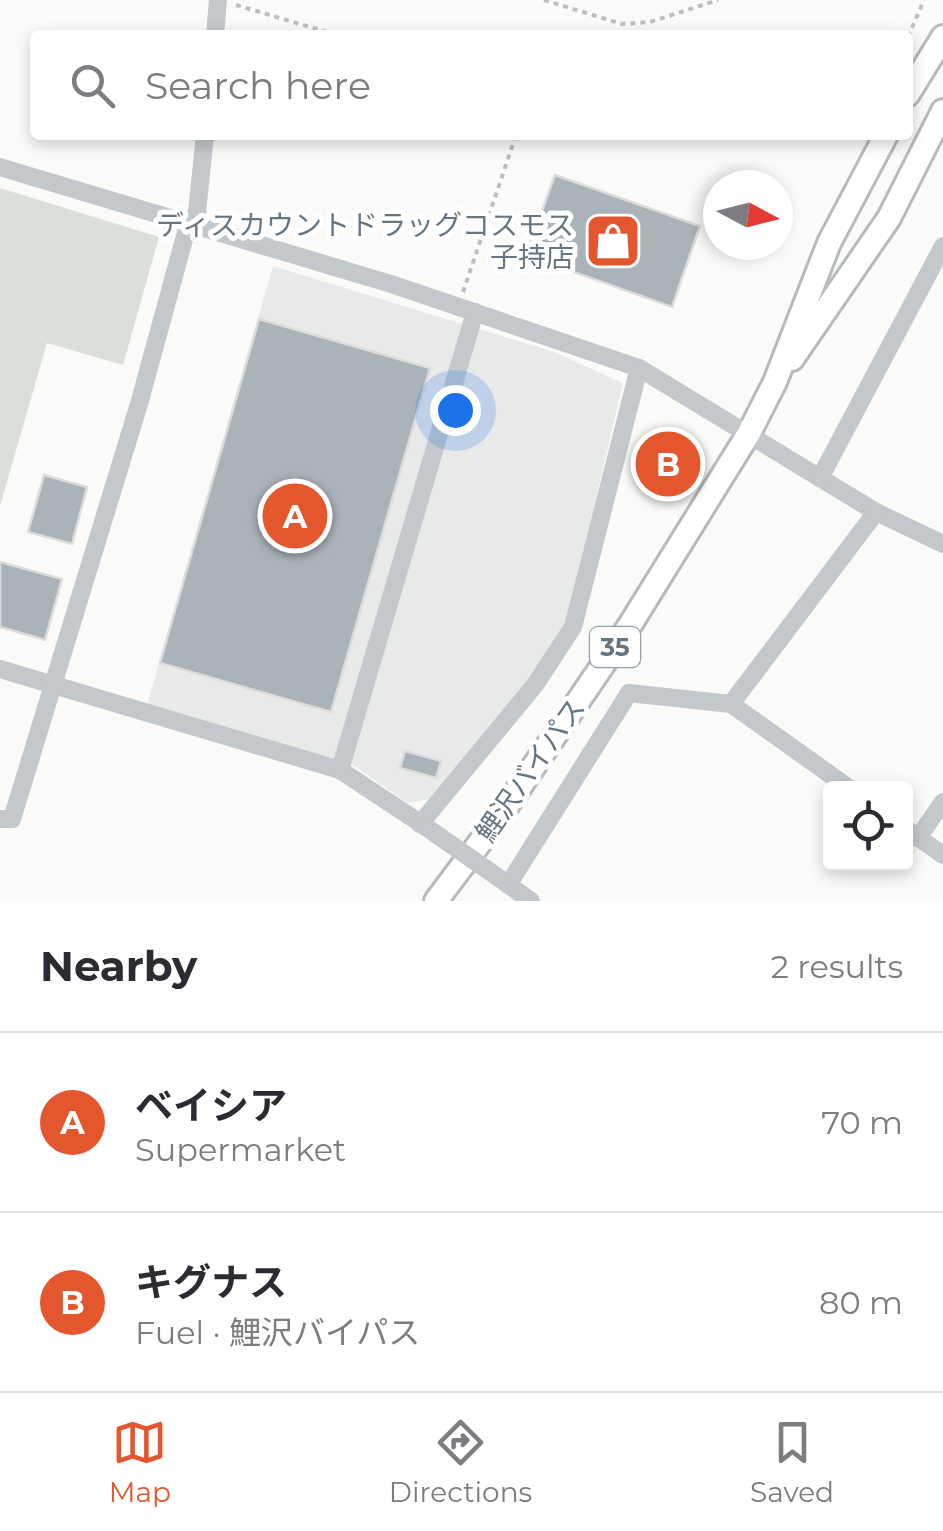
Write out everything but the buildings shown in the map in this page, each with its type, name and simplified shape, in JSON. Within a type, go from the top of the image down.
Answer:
[{"type":"main road","points":[[913,86],[943,37]]},
{"type":"main road","name":"鯉沢バイパス","points":[[776,382],[889,218],[943,111]]},
{"type":"main road","name":"鯉沢バイパス","points":[[436,901],[502,813],[630,624],[750,433],[776,382],[829,243],[883,140]]},
{"type":"street","points":[[216,30],[227,2]]},
{"type":"street","points":[[0,818],[12,819],[188,225],[198,212],[205,140]]},
{"type":"street","points":[[0,167],[467,309],[639,368],[876,512],[943,544]]},
{"type":"street","points":[[820,478],[943,246]]},
{"type":"street","points":[[340,770],[467,309]]},
{"type":"street","points":[[423,826],[535,685],[573,627],[639,368]]},
{"type":"street","points":[[731,704],[876,512]]},
{"type":"street","points":[[0,670],[340,770],[531,901]]},
{"type":"street","points":[[504,882],[630,694],[731,704],[839,781]]},
{"type":"street","points":[[913,832],[943,802]]},
{"type":"street","points":[[913,834],[943,856]]},
{"type":"path","points":[[544,0],[622,24],[650,22],[718,0]]},
{"type":"path","points":[[911,30],[924,0]]},
{"type":"path","points":[[227,2],[320,30]]},
{"type":"path","points":[[467,309],[515,140]]},
{"type":"shaded area","points":[[0,188],[159,237],[123,365],[47,343],[0,506]]},
{"type":"shaded area","points":[[273,266],[554,352],[623,383],[567,621],[525,686],[431,799],[408,803],[353,765],[147,705]]},
{"type":"place","name":"ディスカウントドラッグコスモス 子持店","points":[[613,241]]},
{"type":"place","name":"キグナス","points":[[668,464]]},
{"type":"place","name":"ベイシア","points":[[295,516]]}]
